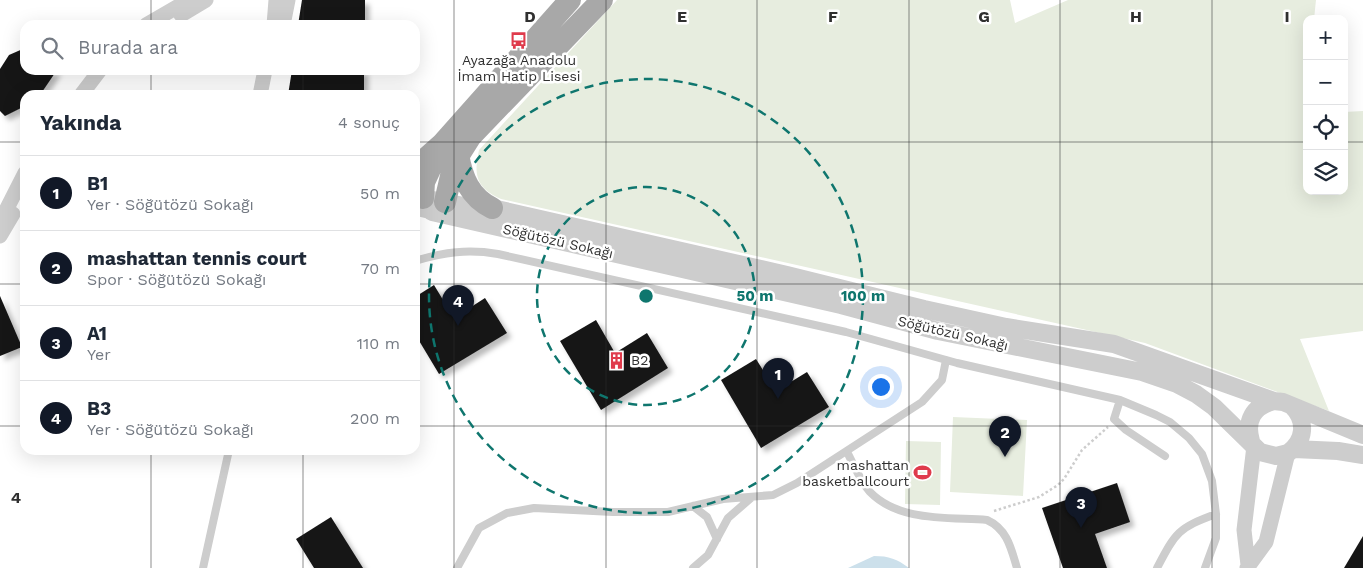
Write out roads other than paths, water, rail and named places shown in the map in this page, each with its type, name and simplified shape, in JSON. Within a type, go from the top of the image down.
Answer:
[{"type":"main road","points":[[426,204],[450,174],[450,149],[570,0]]},
{"type":"main road","points":[[420,165],[472,136],[602,0]]},
{"type":"main road","points":[[450,149],[471,191],[476,198],[492,208]]},
{"type":"street","points":[[155,20],[189,0]]},
{"type":"street","points":[[173,20],[206,0]]},
{"type":"street","points":[[274,20],[276,0]]},
{"type":"street","points":[[284,20],[288,0]]},
{"type":"street","points":[[73,90],[84,75]]},
{"type":"street","points":[[85,90],[96,75]]},
{"type":"street","points":[[261,90],[264,75]]},
{"type":"street","points":[[271,90],[273,75]]},
{"type":"street","points":[[0,222],[20,183]]},
{"type":"street","points":[[0,236],[20,200]]},
{"type":"street","name":"Söğütözü Sokağı","points":[[426,204],[492,208],[787,275],[924,309],[1006,326],[1114,344],[1292,406],[1363,435]]},
{"type":"street","name":"Söğütözü Sokağı","points":[[426,204],[841,305],[938,331],[1142,372],[1177,384],[1196,394],[1214,407],[1253,444],[1268,455],[1291,451],[1338,451],[1363,455]]},
{"type":"street","points":[[1250,567],[1244,530],[1253,444],[1248,423],[1252,415],[1265,403],[1274,401]]},
{"type":"street","points":[[1250,567],[1266,542],[1291,451],[1302,435],[1303,427],[1297,412],[1292,406]]},
{"type":"lane","points":[[420,259],[440,253],[480,251],[846,332],[946,360],[1120,400],[1170,422],[1202,454],[1209,472],[1216,514],[1216,538],[1206,568]]},
{"type":"lane","points":[[457,568],[479,528],[507,513],[534,508],[613,512],[668,512],[722,499],[773,495],[797,484],[922,402],[942,380],[946,360]]},
{"type":"lane","points":[[1120,400],[1114,419],[1126,430],[1165,456]]},
{"type":"lane","points":[[847,452],[870,491],[895,509],[911,514],[987,520],[1000,528],[1005,534],[1017,568]]},
{"type":"lane","points":[[203,568],[228,455]]},
{"type":"lane","points":[[694,568],[708,555],[728,518],[751,498]]},
{"type":"lane","points":[[693,506],[707,517],[716,539]]},
{"type":"lane","points":[[1157,568],[1172,539],[1184,527],[1216,514]]},
{"type":"water","points":[[874,556],[893,559],[909,568],[848,568]]},
{"type":"place","name":"Ayazağa Anadolu İmam Hatip Lisesi","points":[[519,40]]},
{"type":"place","name":"B3","points":[[458,326]]},
{"type":"place","name":"B2","points":[[617,360]]},
{"type":"place","name":"B1","points":[[778,399]]},
{"type":"place","name":"mashattan tennis court","points":[[1005,457]]},
{"type":"place","name":"mashattan basketballcourt","points":[[923,473]]},
{"type":"place","name":"A1","points":[[1081,528]]}]
